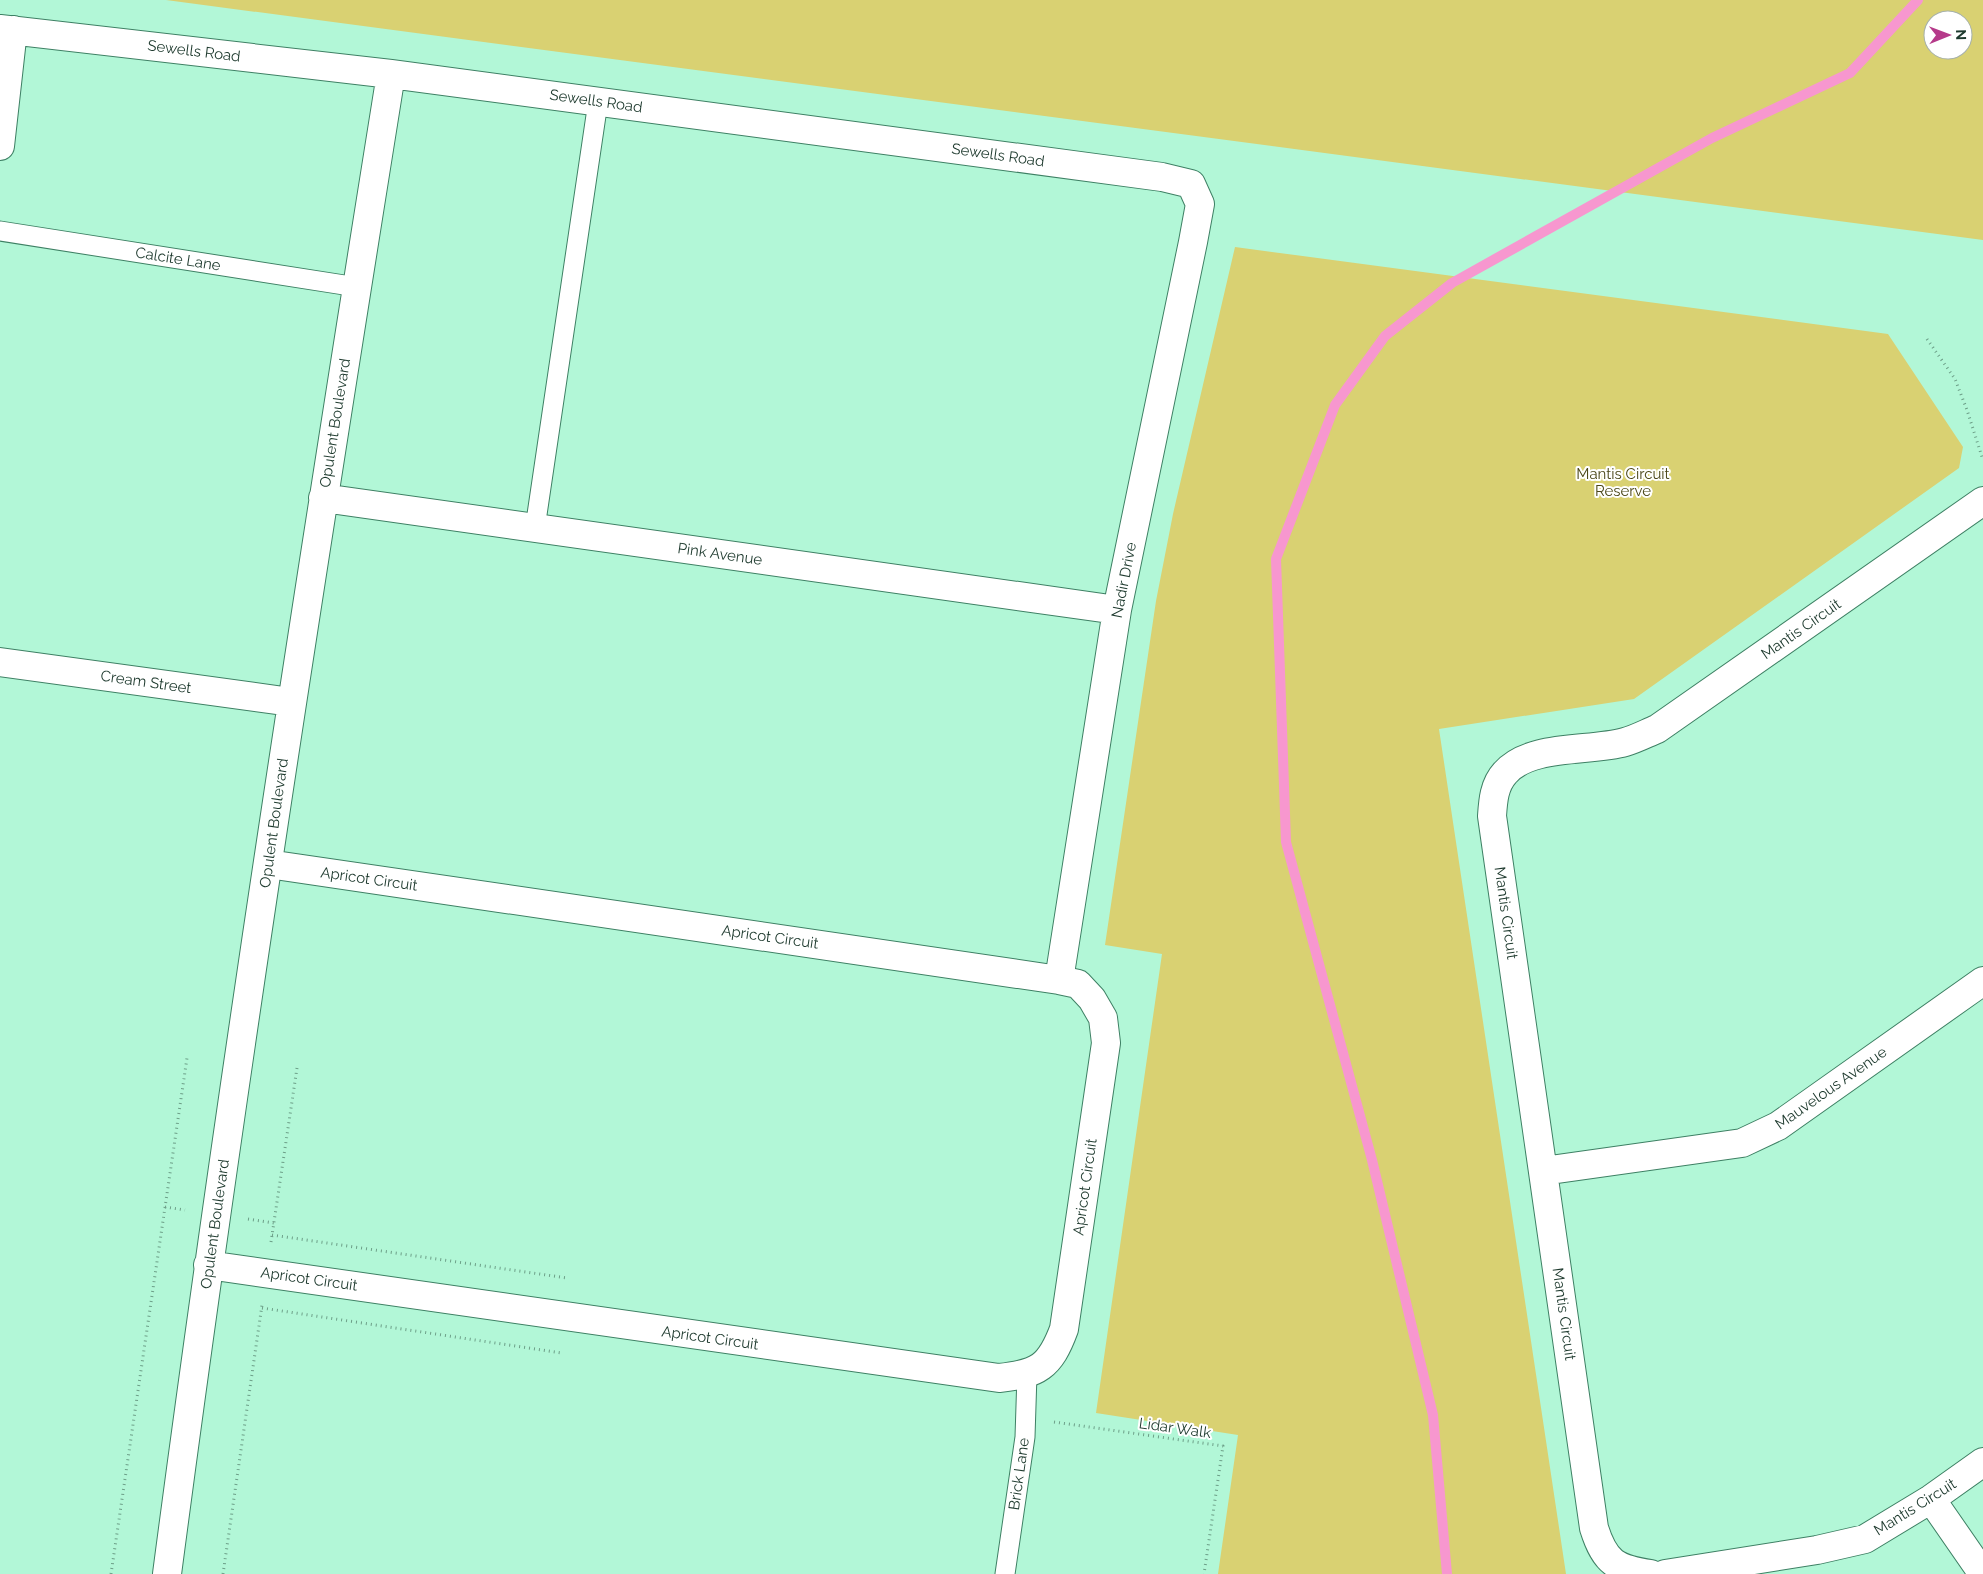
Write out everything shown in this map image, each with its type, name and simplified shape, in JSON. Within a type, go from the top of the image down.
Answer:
[{"type":"street","name":"Sewells Road","points":[[7,30],[391,74],[1152,176],[1191,184]]},
{"type":"street","points":[[0,146],[7,30]]},
{"type":"street","name":"Opulent Boulevard","points":[[167,1574],[208,1265],[291,702],[391,74]]},
{"type":"street","name":"Nadir Drive","points":[[1059,980],[1117,610],[1200,204],[1191,184]]},
{"type":"street","name":"Pink Avenue","points":[[323,498],[1117,610]]},
{"type":"street","name":"Mantis Circuit","points":[[1651,1574],[1635,1572],[1614,1564],[1600,1546],[1594,1528],[1492,816],[1494,792],[1505,773],[1522,760],[1542,754],[1625,742],[1657,729],[1983,501]]},
{"type":"street","name":"Cream Street","points":[[0,662],[291,702]]},
{"type":"street","name":"Apricot Circuit","points":[[208,1265],[567,1318],[999,1378],[1027,1374],[1042,1368],[1057,1350],[1064,1329],[1106,1042],[1103,1018],[1092,999],[1078,984],[268,864]]},
{"type":"street","name":"Mauvelous Avenue","points":[[1543,1171],[1742,1143],[1778,1126],[1983,981]]},
{"type":"street","name":"Mantis Circuit","points":[[1665,1574],[1817,1550],[1865,1539],[1930,1499],[1983,1462]]},
{"type":"street","points":[[1930,1499],[1983,1574]]},
{"type":"lane","points":[[535,528],[598,102]]},
{"type":"lane","name":"Calcite Lane","points":[[0,231],[357,287]]},
{"type":"lane","name":"Brick Lane","points":[[1005,1574],[1026,1437],[1027,1374]]},
{"type":"path","points":[[1927,339],[1955,379],[1983,460]]},
{"type":"path","points":[[111,1574],[187,1058]]},
{"type":"path","points":[[223,1574],[297,1068]]},
{"type":"path","points":[[272,1235],[567,1278]]},
{"type":"path","points":[[262,1308],[562,1353]]},
{"type":"path","name":"Lidar Walk","points":[[1026,1418],[1223,1446],[1204,1574]]},
{"type":"green space","points":[[166,0],[1983,0],[1983,240]]},
{"type":"green space","name":"Mantis Circuit Reserve","points":[[1235,247],[1888,334],[1963,447],[1959,468],[1634,699],[1439,729],[1566,1574],[1218,1574],[1238,1435],[1096,1413],[1162,954],[1105,945],[1156,601],[1173,514]]},
{"type":"waterway","points":[[1447,1574],[1433,1415],[1372,1160],[1286,842],[1276,559],[1335,405],[1385,336],[1452,283],[1712,138],[1850,73],[1918,0]]}]
